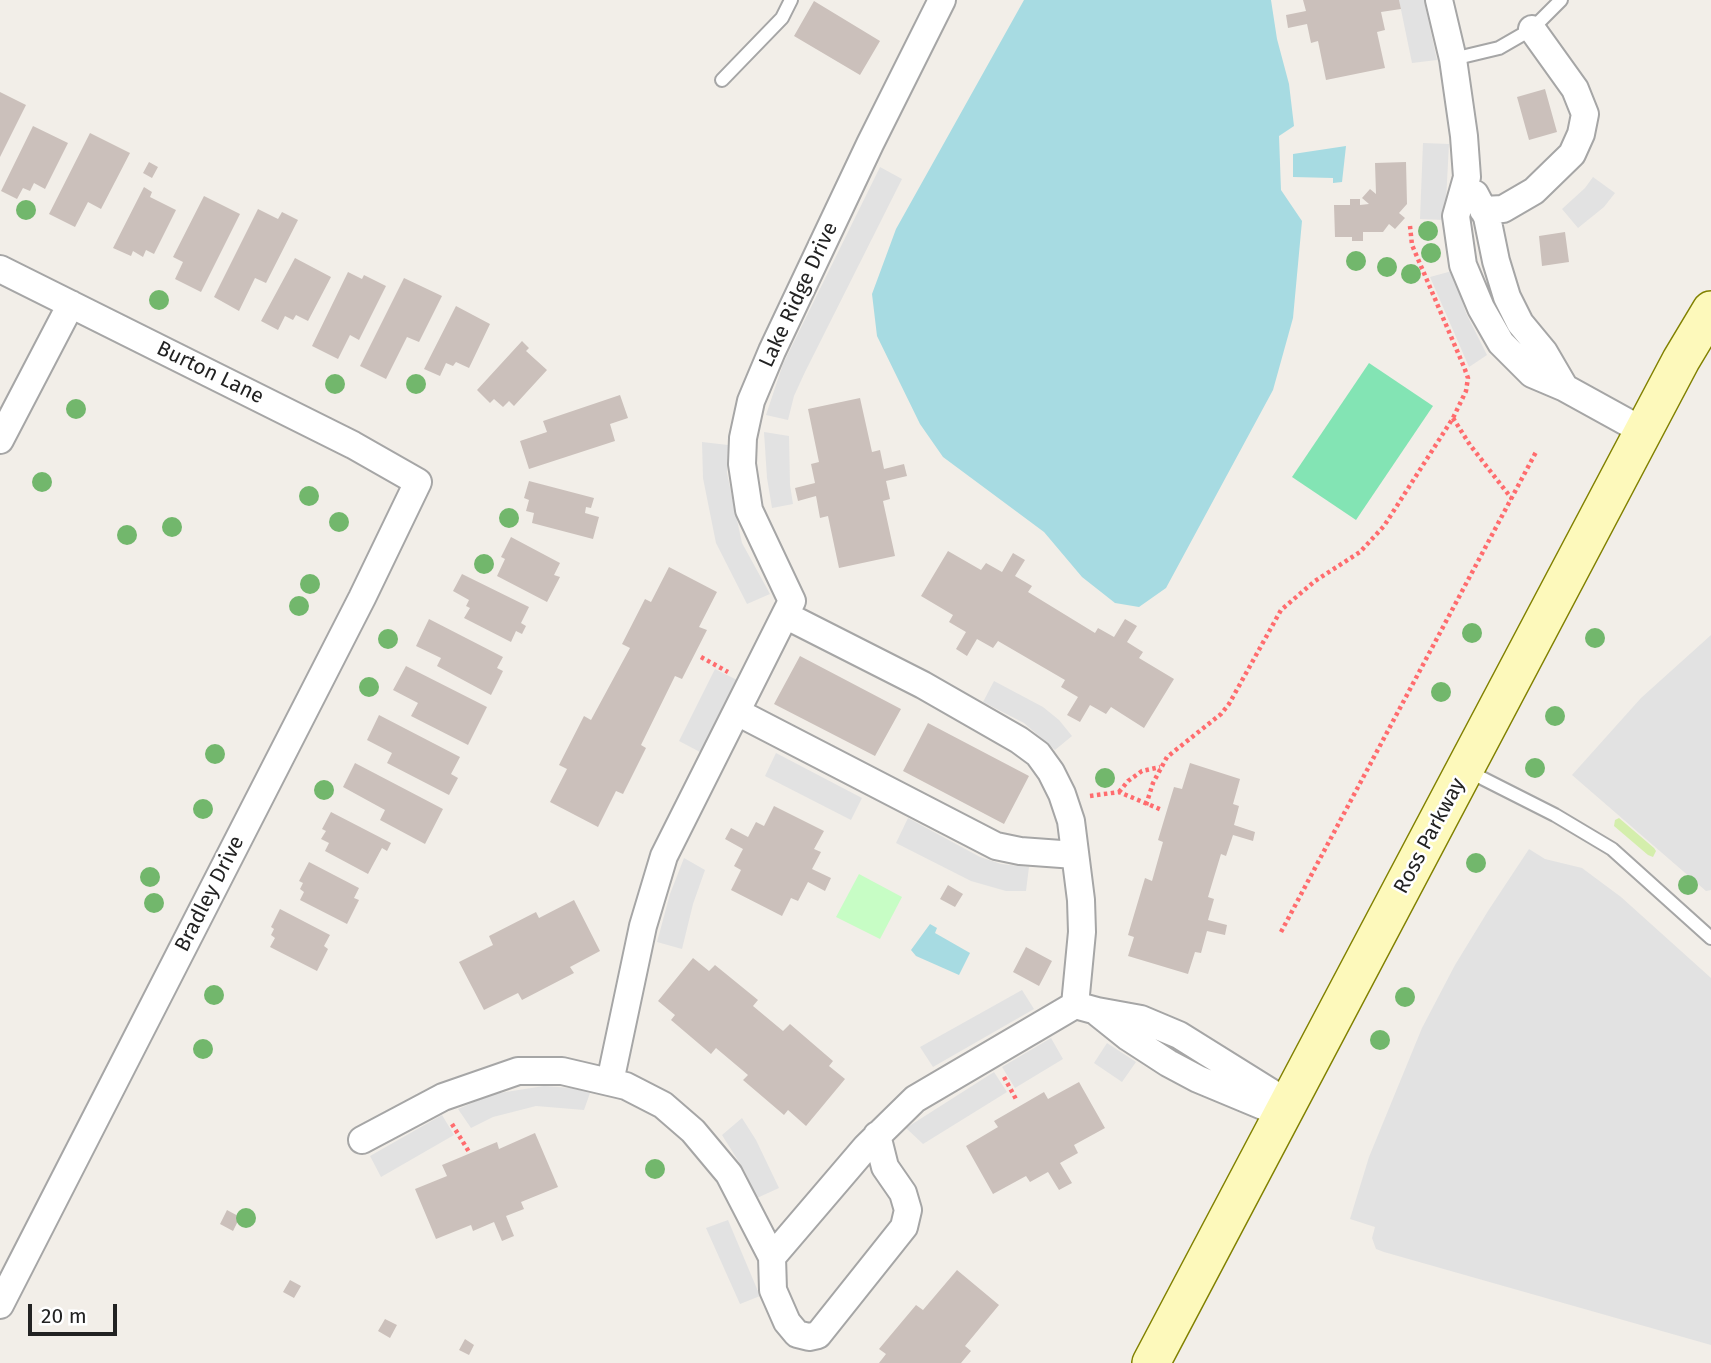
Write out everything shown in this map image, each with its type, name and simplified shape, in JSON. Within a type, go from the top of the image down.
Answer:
[{"type":"street","name":"Lake Ridge Drive","points":[[788,608],[749,510],[742,464],[743,438],[751,401],[870,144],[942,0]]},
{"type":"street","points":[[1439,0],[1453,59],[1464,136],[1467,177],[1456,216],[1464,265],[1480,308],[1501,343],[1532,374],[1565,388],[1643,431]]},
{"type":"street","points":[[1483,210],[1503,209],[1535,191],[1572,154],[1581,134],[1585,114],[1576,89],[1532,29]]},
{"type":"street","points":[[1467,177],[1487,216],[1507,297],[1520,323],[1544,352],[1565,388]]},
{"type":"street","name":"Burton Lane","points":[[0,269],[353,445],[418,482]]},
{"type":"street","points":[[0,440],[71,304]]},
{"type":"street","name":"Ross Parkway","points":[[1151,1363],[1643,431],[1711,310]]},
{"type":"street","name":"Bradley Drive","points":[[0,1305],[356,610],[418,482]]},
{"type":"street","points":[[610,1082],[643,926],[664,856],[788,608],[1019,740],[1038,754],[1051,772],[1071,821],[1081,900],[1086,1008]]},
{"type":"street","points":[[737,712],[996,846],[1020,851],[1075,855]]},
{"type":"street","points":[[772,1257],[828,1189],[877,1135],[915,1099],[1086,1008],[1141,1019],[1178,1035],[1285,1108]]},
{"type":"street","points":[[362,1140],[443,1097],[518,1071],[562,1071],[626,1086],[663,1105],[693,1131],[729,1174],[772,1257],[773,1290],[787,1322],[797,1334],[809,1337],[818,1335],[904,1227],[908,1210],[903,1193],[885,1167],[877,1135]]},
{"type":"lane","points":[[722,80],[782,18],[791,0]]},
{"type":"lane","points":[[1453,59],[1499,48],[1532,29],[1561,0]]},
{"type":"lane","points":[[1465,769],[1555,815],[1612,849],[1711,938]]},
{"type":"path","points":[[1146,805],[1160,767],[1167,757],[1221,714],[1281,610],[1315,581],[1360,552],[1384,526],[1453,418],[1466,391],[1468,377],[1412,245],[1410,226]]},
{"type":"path","points":[[1453,418],[1512,499]]},
{"type":"path","points":[[1281,932],[1536,452]]},
{"type":"path","points":[[1119,792],[1142,771],[1160,767]]},
{"type":"path","points":[[1065,803],[1106,792],[1119,792],[1162,810]]},
{"type":"green space","points":[[1369,363],[1433,406],[1356,520],[1292,477]]},
{"type":"green space","points":[[1619,818],[1654,848],[1656,851],[1653,857],[1614,826],[1615,820]]},
{"type":"green space","points":[[859,874],[902,897],[880,939],[836,917]]},
{"type":"shaded area","points":[[1399,0],[1424,0],[1437,60],[1412,63]]},
{"type":"shaded area","points":[[1423,143],[1449,144],[1445,220],[1420,219]]},
{"type":"shaded area","points":[[880,167],[902,179],[805,372],[794,396],[788,420],[766,415],[783,364]]},
{"type":"shaded area","points":[[1593,177],[1615,193],[1604,207],[1578,228],[1562,209]]},
{"type":"shaded area","points":[[1452,271],[1466,313],[1487,355],[1469,367],[1430,277]]},
{"type":"shaded area","points":[[764,432],[789,436],[793,504],[772,508]]},
{"type":"shaded area","points":[[702,442],[728,445],[727,473],[742,543],[770,594],[747,604],[716,543],[703,478]]},
{"type":"shaded area","points":[[1711,635],[1711,890],[1706,891],[1572,775],[1641,698]]},
{"type":"shaded area","points":[[715,669],[737,680],[700,752],[679,741]]},
{"type":"shaded area","points":[[994,681],[1043,707],[1059,720],[1072,736],[1055,750],[1024,723],[983,702]]},
{"type":"shaded area","points":[[776,753],[862,798],[851,820],[765,776]]},
{"type":"shaded area","points":[[908,818],[980,857],[1001,864],[1029,867],[1026,891],[1006,891],[971,881],[896,843]]},
{"type":"shaded area","points":[[1529,849],[1545,859],[1582,868],[1621,897],[1711,978],[1711,1345],[1384,1252],[1376,1249],[1372,1238],[1375,1227],[1350,1219],[1369,1157],[1422,1028],[1455,965]]},
{"type":"shaded area","points":[[684,858],[705,870],[682,949],[657,942],[670,894]]},
{"type":"shaded area","points":[[1022,990],[1034,1009],[933,1067],[920,1047]]},
{"type":"shaded area","points":[[1051,1038],[1063,1059],[1015,1088],[1002,1067]]},
{"type":"shaded area","points":[[1107,1043],[1136,1062],[1122,1082],[1094,1063]]},
{"type":"shaded area","points":[[994,1072],[1007,1092],[923,1144],[906,1128]]},
{"type":"shaded area","points":[[544,1086],[590,1093],[584,1110],[536,1106],[493,1117],[471,1128],[458,1109],[493,1094]]},
{"type":"shaded area","points":[[442,1115],[454,1135],[381,1177],[370,1156]]},
{"type":"shaded area","points":[[742,1118],[779,1188],[757,1198],[744,1170],[722,1135]]},
{"type":"shaded area","points":[[728,1220],[760,1296],[740,1304],[706,1228]]},
{"type":"water","points":[[1024,0],[1271,0],[1277,39],[1289,84],[1294,126],[1279,136],[1281,190],[1302,221],[1293,318],[1273,390],[1166,588],[1139,607],[1115,603],[1082,577],[1044,532],[943,457],[920,424],[877,336],[872,294],[896,229]]},
{"type":"water","points":[[1346,146],[1342,182],[1333,183],[1333,178],[1293,177],[1293,154]]},
{"type":"water","points":[[930,924],[937,928],[935,933],[970,953],[959,975],[916,956],[911,950]]},
{"type":"building","points":[[1303,0],[1399,0],[1401,9],[1381,12],[1385,30],[1377,32],[1385,68],[1326,80],[1318,41],[1311,43],[1307,24],[1288,28],[1286,15],[1306,11]]},
{"type":"building","points":[[814,1],[880,41],[860,75],[794,36]]},
{"type":"building","points":[[1545,89],[1557,132],[1529,140],[1517,97]]},
{"type":"building","points":[[0,92],[26,105],[0,157]]},
{"type":"building","points":[[33,126],[68,143],[45,189],[34,183],[30,191],[23,188],[17,199],[1,191]]},
{"type":"building","points":[[90,133],[130,153],[101,209],[88,202],[75,227],[49,214]]},
{"type":"building","points":[[149,162],[158,167],[152,178],[143,173]]},
{"type":"building","points":[[1406,162],[1407,204],[1399,213],[1405,218],[1395,229],[1389,224],[1383,232],[1363,232],[1363,241],[1352,241],[1352,237],[1335,237],[1334,205],[1350,205],[1350,199],[1360,199],[1360,205],[1369,204],[1362,198],[1370,189],[1376,194],[1375,163]]},
{"type":"building","points":[[144,187],[152,192],[150,197],[176,210],[154,254],[146,250],[143,257],[133,251],[131,256],[113,248]]},
{"type":"building","points":[[204,196],[240,214],[201,292],[175,279],[183,262],[173,257]]},
{"type":"building","points":[[258,209],[278,219],[282,212],[298,220],[266,283],[255,278],[239,311],[214,297]]},
{"type":"building","points":[[1565,232],[1569,262],[1542,266],[1539,236]]},
{"type":"building","points":[[295,258],[331,277],[308,321],[296,315],[293,320],[285,316],[278,330],[261,321]]},
{"type":"building","points":[[348,272],[362,279],[364,275],[386,286],[359,340],[350,335],[338,359],[312,346]]},
{"type":"building","points":[[404,278],[442,296],[419,342],[407,337],[386,379],[360,366]]},
{"type":"building","points":[[456,306],[490,324],[469,368],[456,362],[453,366],[446,363],[440,376],[424,369]]},
{"type":"building","points":[[522,341],[529,348],[526,351],[547,370],[514,406],[509,401],[503,407],[494,399],[490,403],[477,390]]},
{"type":"building","points":[[620,395],[628,418],[610,424],[615,441],[529,469],[520,441],[547,432],[543,421]]},
{"type":"building","points":[[860,398],[872,452],[880,450],[884,469],[904,464],[907,476],[886,481],[890,499],[883,501],[895,556],[839,568],[828,516],[820,518],[816,496],[798,501],[795,488],[815,483],[811,464],[819,462],[808,409]]},
{"type":"building","points":[[529,481],[594,498],[591,508],[586,507],[585,513],[599,517],[593,539],[532,523],[534,513],[526,511],[529,500],[524,498]]},
{"type":"building","points":[[511,537],[560,563],[554,575],[560,577],[547,602],[497,576],[505,559],[501,557]]},
{"type":"building","points":[[948,551],[981,570],[986,563],[1002,572],[1013,553],[1025,560],[1015,576],[1032,586],[1028,592],[1095,633],[1098,628],[1114,637],[1125,619],[1137,626],[1127,642],[1143,652],[1139,658],[1174,679],[1144,728],[1111,707],[1106,714],[1090,705],[1080,722],[1067,715],[1078,697],[1061,687],[1065,680],[998,641],[993,648],[977,639],[967,656],[956,649],[966,632],[949,622],[953,615],[921,596]]},
{"type":"building","points":[[669,567],[717,592],[699,627],[707,630],[682,679],[675,676],[641,745],[646,748],[623,794],[616,791],[598,827],[550,802],[567,769],[559,765],[584,716],[591,720],[630,648],[622,644],[645,599],[651,602]]},
{"type":"building","points":[[462,574],[529,607],[521,623],[526,626],[522,634],[516,631],[511,642],[464,618],[470,608],[466,606],[469,600],[453,591]]},
{"type":"building","points":[[429,619],[503,657],[497,668],[503,671],[491,695],[437,666],[441,658],[416,646]]},
{"type":"building","points":[[800,656],[901,709],[875,756],[774,704]]},
{"type":"building","points":[[406,666],[487,707],[468,745],[411,716],[418,703],[393,690]]},
{"type":"building","points":[[379,715],[460,757],[451,774],[458,778],[449,795],[387,763],[392,753],[367,740]]},
{"type":"building","points":[[928,723],[1029,776],[1004,824],[903,771]]},
{"type":"building","points":[[355,763],[443,809],[425,844],[380,820],[385,810],[343,787]]},
{"type":"building","points":[[1190,763],[1240,779],[1233,804],[1239,806],[1234,825],[1255,832],[1253,841],[1233,835],[1226,856],[1221,854],[1208,897],[1214,899],[1208,920],[1227,925],[1225,935],[1207,931],[1201,953],[1195,952],[1188,974],[1128,956],[1134,937],[1128,935],[1145,878],[1152,881],[1163,842],[1158,840],[1174,787],[1182,789]]},
{"type":"building","points":[[774,806],[824,831],[814,849],[821,852],[812,869],[831,878],[825,891],[808,882],[798,901],[791,898],[782,916],[731,890],[741,870],[734,866],[743,849],[725,839],[731,828],[748,837],[756,822],[764,826]]},
{"type":"building","points":[[331,812],[391,843],[387,851],[382,848],[368,874],[325,851],[329,843],[321,839],[326,831],[322,829]]},
{"type":"building","points":[[309,862],[359,888],[354,898],[359,900],[347,924],[300,900],[304,892],[300,889],[303,883],[299,881]]},
{"type":"building","points":[[948,885],[963,894],[955,907],[940,899]]},
{"type":"building","points":[[574,900],[600,951],[570,967],[574,973],[522,1000],[518,993],[484,1010],[459,962],[493,945],[489,936],[536,912],[539,918]]},
{"type":"building","points":[[280,909],[330,935],[324,946],[328,949],[317,971],[270,947],[275,938],[271,935],[274,929],[271,927]]},
{"type":"building","points":[[1026,947],[1052,961],[1039,986],[1013,972]]},
{"type":"building","points":[[693,958],[709,971],[715,965],[758,1000],[753,1006],[783,1031],[790,1024],[833,1061],[829,1066],[845,1079],[806,1126],[788,1110],[784,1115],[743,1080],[748,1075],[716,1048],[711,1054],[671,1020],[675,1015],[658,1001]]},
{"type":"building","points":[[1079,1082],[1105,1128],[1074,1145],[1078,1153],[1060,1163],[1072,1183],[1059,1190],[1048,1172],[1030,1182],[1026,1176],[993,1194],[966,1146],[998,1127],[994,1121],[1044,1092],[1048,1099]]},
{"type":"building","points":[[535,1133],[558,1187],[521,1202],[524,1209],[506,1216],[514,1236],[502,1241],[494,1222],[473,1231],[471,1225],[436,1239],[415,1189],[447,1176],[442,1165],[497,1142],[499,1149]]},
{"type":"building","points":[[227,1210],[240,1217],[233,1231],[220,1224]]},
{"type":"building","points":[[957,1270],[999,1305],[965,1346],[971,1351],[961,1363],[879,1363],[886,1354],[879,1349],[916,1305],[923,1310]]},
{"type":"building","points":[[290,1280],[301,1286],[294,1298],[283,1292]]},
{"type":"building","points":[[385,1319],[397,1325],[390,1338],[378,1331]]},
{"type":"building","points":[[465,1339],[474,1345],[469,1355],[459,1350]]}]
